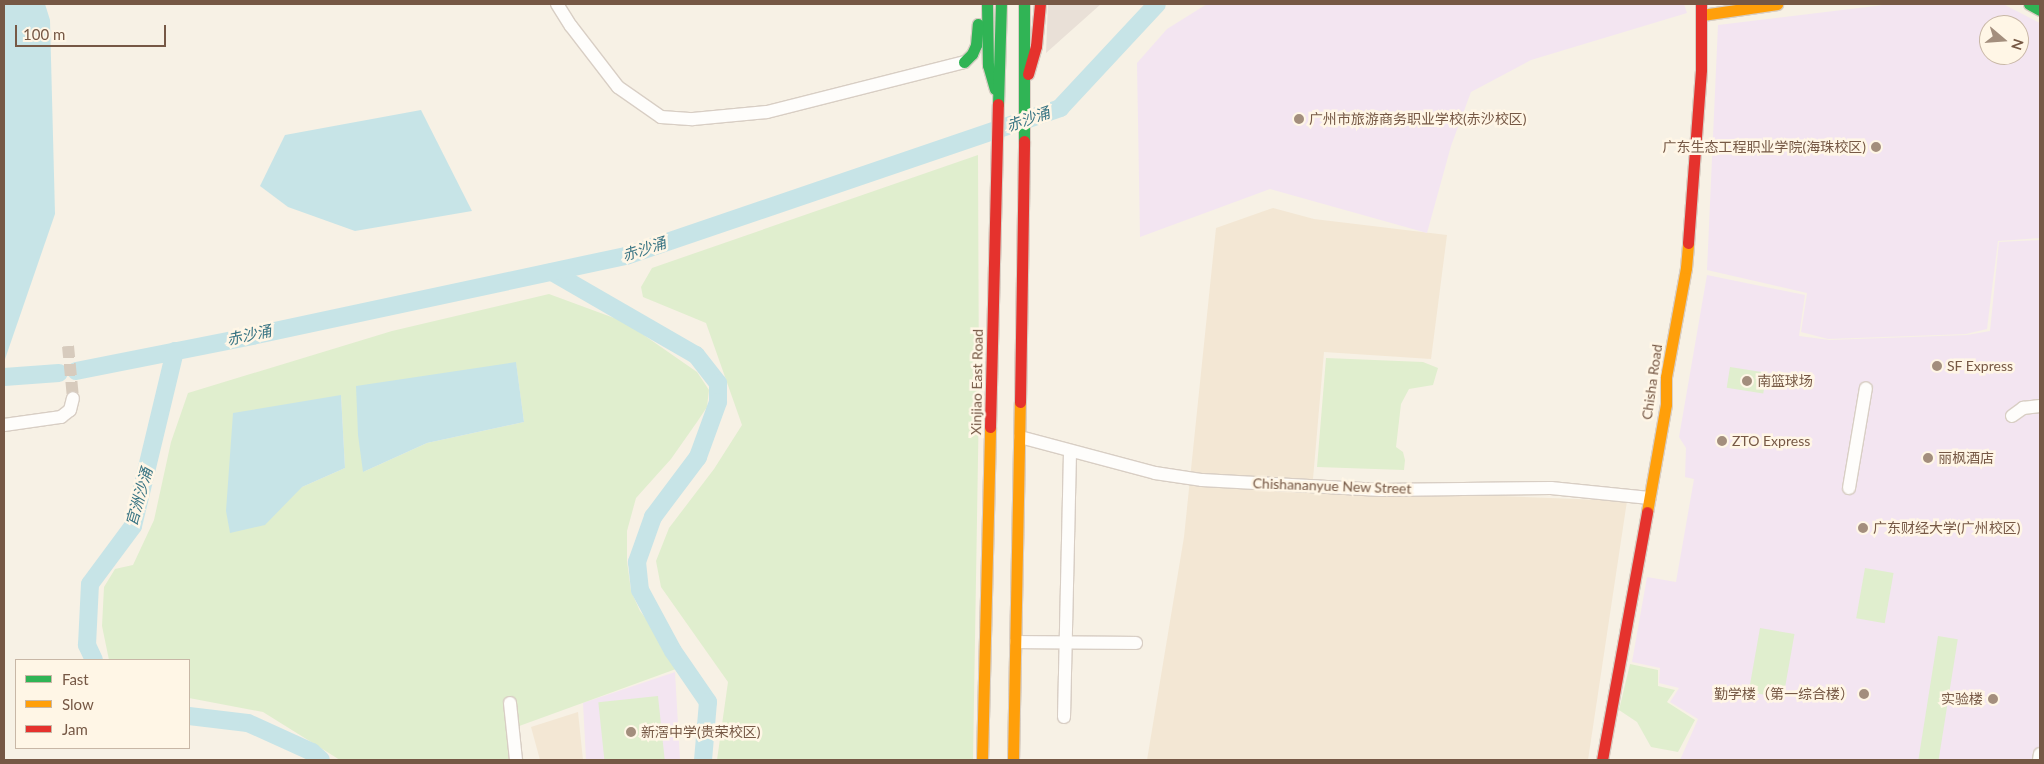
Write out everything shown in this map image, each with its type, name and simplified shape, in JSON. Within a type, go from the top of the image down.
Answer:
[{"type":"main road","points":[[964,62],[972,54],[976,45],[978,4]]},
{"type":"main road","points":[[987,4],[988,65],[998,99]]},
{"type":"main road","name":"Xinjiao East Road","points":[[982,760],[1001,4]]},
{"type":"main road","points":[[1013,760],[1020,437],[1024,4]]},
{"type":"main road","points":[[1024,88],[1036,46],[1040,4]]},
{"type":"main road","points":[[1706,9],[1777,4]]},
{"type":"main road","points":[[2029,4],[2040,10]]},
{"type":"main road","name":"Chisha Road","points":[[1602,760],[1666,404],[1676,374],[1699,238],[1712,54],[1706,9]]},
{"type":"main road","points":[[964,62],[975,60],[988,65]]},
{"type":"street","points":[[558,4],[571,26],[618,87],[661,117],[693,119],[767,112],[964,62]]},
{"type":"street","points":[[1850,488],[1866,388]]},
{"type":"street","points":[[4,425],[61,417],[70,410],[73,398]]},
{"type":"street","points":[[2012,416],[2023,408],[2040,406]]},
{"type":"street","name":"Chishananyue New Street","points":[[1020,437],[1155,473],[1202,480],[1380,490],[1551,488],[1649,498]]},
{"type":"street","points":[[1064,717],[1070,451]]},
{"type":"street","points":[[1016,642],[1136,643]]},
{"type":"street","points":[[510,704],[516,760]]},
{"type":"street","points":[[2039,760],[2040,754]]},
{"type":"shaded area","points":[[1048,4],[1101,4],[1046,53]]},
{"type":"shaded area","name":"广州市旅游商务职业学校(赤沙校区)","points":[[1207,4],[1684,4],[1687,13],[1531,60],[1471,92],[1451,146],[1427,233],[1270,189],[1140,237],[1137,63],[1167,29]]},
{"type":"shaded area","name":"广东生态工程职业学院(海珠校区)","points":[[1892,4],[2003,4],[2024,15],[1979,15],[1979,65],[2029,65],[2029,17],[2040,23],[2040,238],[1998,241],[1987,329],[1966,334],[1828,339],[1801,332],[1807,293],[1707,270],[1718,25]]},
{"type":"shaded area","points":[[1273,208],[1314,219],[1447,235],[1431,359],[1324,352],[1313,479],[1319,492],[1451,494],[1627,501],[1588,760],[1147,760],[1184,537],[1216,228]]},
{"type":"shaded area","name":"广东财经大学(广州校区)","points":[[2040,240],[2040,760],[1680,760],[1698,719],[1670,702],[1679,688],[1659,683],[1660,668],[1632,662],[1647,577],[1676,582],[1694,479],[1685,477],[1686,448],[1679,437],[1707,275],[1805,295],[1799,336],[1829,340],[1967,335],[1990,331],[1999,242]]},
{"type":"shaded area","name":"新滘中学(贵荣校区)","points":[[675,672],[680,760],[586,760],[583,703]]},
{"type":"shaded area","points":[[578,712],[583,760],[540,760],[531,727]]},
{"type":"green space","points":[[978,155],[979,399],[973,760],[717,760],[728,682],[661,587],[656,561],[669,528],[714,469],[742,425],[706,323],[643,297],[641,287],[652,268]]},
{"type":"green space","points":[[549,294],[625,322],[697,372],[709,390],[707,407],[697,422],[671,459],[636,498],[627,531],[627,561],[631,591],[640,611],[672,652],[676,669],[511,729],[524,760],[340,760],[263,712],[190,698],[190,659],[109,659],[102,626],[104,587],[115,569],[133,565],[154,520],[171,442],[188,393],[392,331]],"holes":[[[516,363],[524,422],[427,443],[363,472]],[[341,395],[345,468],[302,487]]]},
{"type":"green space","points":[[1326,358],[1423,362],[1438,368],[1433,385],[1409,389],[1401,404],[1396,447],[1403,452],[1405,460],[1404,470],[1317,467]]},
{"type":"green space","name":"南篮球场","points":[[1730,367],[1767,373],[1763,394],[1727,388]]},
{"type":"green space","points":[[1865,568],[1894,573],[1885,623],[1856,618]]},
{"type":"green space","points":[[1760,628],[1794,634],[1783,698],[1749,692]]},
{"type":"green space","points":[[1938,636],[1958,639],[1939,760],[1918,760]]},
{"type":"green space","points":[[1630,664],[1658,670],[1658,686],[1675,690],[1667,702],[1695,720],[1678,752],[1651,747],[1637,722],[1619,710]]},
{"type":"green space","points":[[658,696],[665,760],[604,760],[598,702]]},
{"type":"water","points":[[4,4],[45,4],[50,20],[55,214],[4,362]]},
{"type":"water","points":[[421,110],[472,211],[355,231],[288,207],[260,186],[285,135]]},
{"type":"water","points":[[516,362],[524,422],[427,443],[363,472],[358,435],[356,386]]},
{"type":"water","points":[[341,395],[345,468],[302,487],[265,525],[230,533],[226,511],[233,413]]},
{"type":"waterway","name":"赤沙涌","points":[[76,371],[252,336],[626,256],[1060,108],[1157,4]]},
{"type":"waterway","points":[[552,272],[696,355],[718,383],[718,402],[698,457],[653,517],[637,562],[640,590],[673,651],[708,702],[703,760]]},
{"type":"waterway","name":"官洲沙涌","points":[[94,659],[87,645],[90,584],[133,526],[175,351]]},
{"type":"waterway","name":"赤沙涌","points":[[4,377],[59,373]]},
{"type":"waterway","name":"官洲沙涌","points":[[190,716],[248,723],[312,752],[321,760]]},
{"type":"tunnel","points":[[68,346],[73,398]]},
{"type":"traffic: fast","points":[[987,4],[988,65],[995,89]]},
{"type":"traffic: fast","points":[[998,104],[1001,4]]},
{"type":"traffic: fast","points":[[1024,4],[1024,141]]},
{"type":"traffic: fast","points":[[2029,4],[2040,10]]},
{"type":"traffic: fast","points":[[964,62],[972,54],[976,45],[978,24]]},
{"type":"traffic: slow","points":[[1702,15],[1777,4]]},
{"type":"traffic: slow","points":[[1647,512],[1666,404],[1666,377],[1686,268],[1688,243]]},
{"type":"traffic: slow","points":[[1013,760],[1020,402]]},
{"type":"traffic: slow","points":[[982,760],[990,427]]},
{"type":"traffic: jam","points":[[1028,74],[1036,46],[1040,4]]},
{"type":"traffic: jam","points":[[1688,243],[1701,69],[1701,4]]},
{"type":"traffic: jam","points":[[990,427],[998,104]]},
{"type":"traffic: jam","points":[[1020,402],[1024,141]]},
{"type":"traffic: jam","points":[[1602,760],[1647,512]]},
{"type":"place","name":"广州市旅游商务职业学校(赤沙校区)","points":[[1299,119]]},
{"type":"place","name":"广东生态工程职业学院(海珠校区)","points":[[1876,147]]},
{"type":"place","name":"SF Express","points":[[1937,366]]},
{"type":"place","name":"南篮球场","points":[[1747,381]]},
{"type":"place","name":"ZTO Express","points":[[1722,441]]},
{"type":"place","name":"丽枫酒店","points":[[1928,458]]},
{"type":"place","name":"广东财经大学(广州校区)","points":[[1863,528]]},
{"type":"place","name":"勤学楼（第一综合楼）","points":[[1864,694]]},
{"type":"place","name":"实验楼","points":[[1993,699]]},
{"type":"place","name":"新滘中学(贵荣校区)","points":[[631,732]]}]
